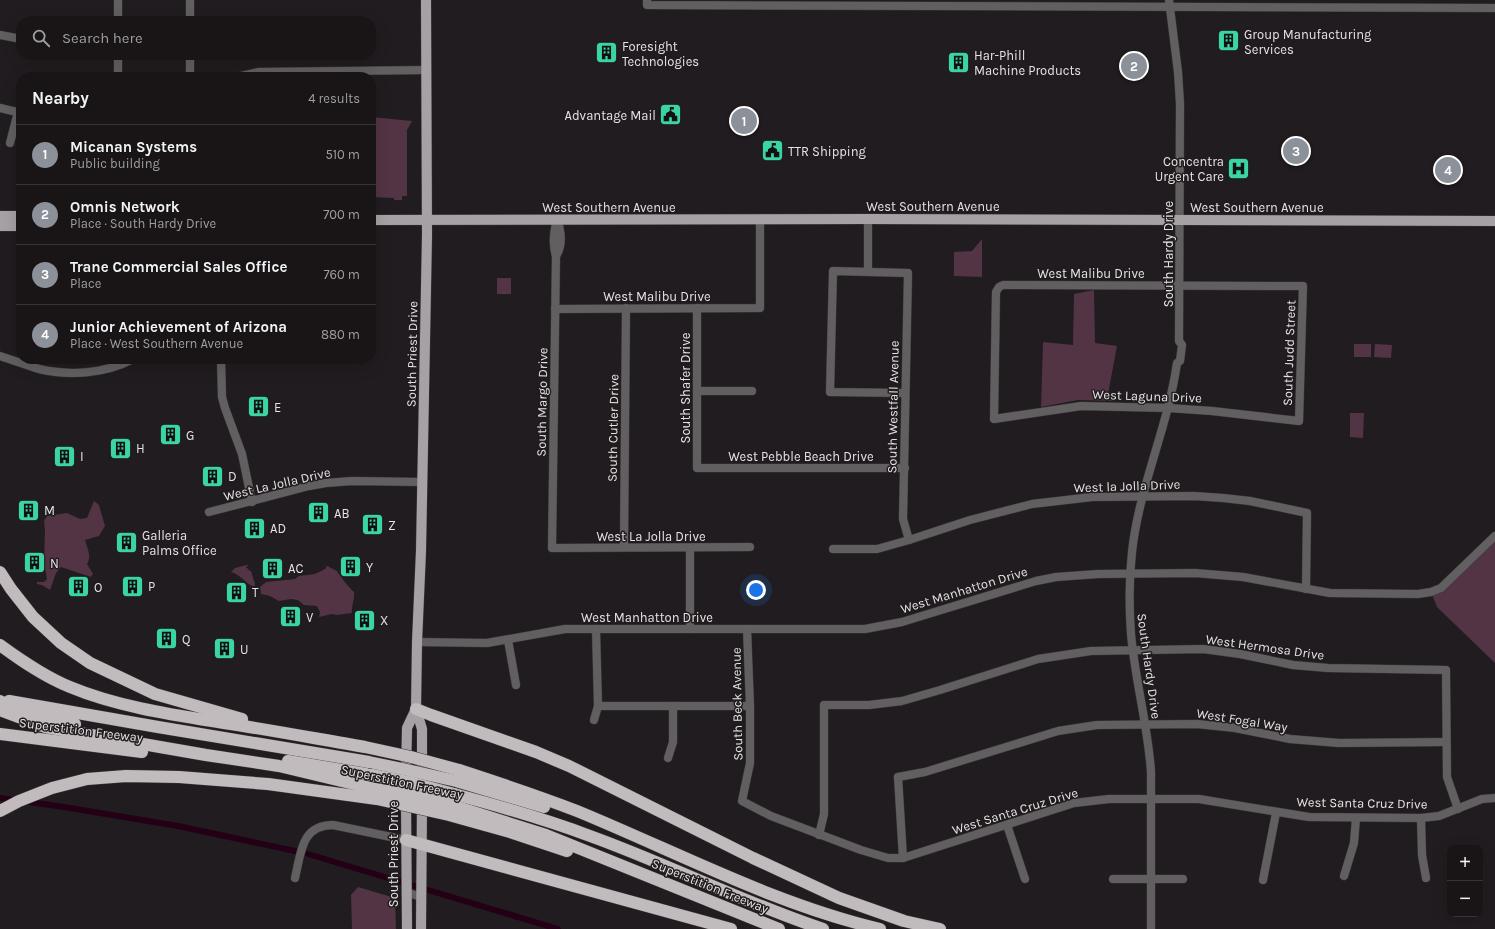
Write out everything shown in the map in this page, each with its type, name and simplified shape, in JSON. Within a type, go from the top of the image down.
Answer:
[{"type":"highway","points":[[0,572],[33,617],[61,643],[90,663],[155,694],[306,737]]},
{"type":"highway","points":[[0,645],[46,675],[70,687],[103,698],[181,716],[306,737]]},
{"type":"highway","points":[[0,700],[46,723],[372,775],[413,783],[451,805],[515,811],[591,836],[823,929]]},
{"type":"highway","points":[[0,700],[412,770],[458,776]]},
{"type":"highway","points":[[416,709],[536,752],[569,766],[753,858],[839,898],[904,922],[940,929]]},
{"type":"highway","points":[[0,710],[46,723],[206,755],[280,766],[376,794]]},
{"type":"highway","name":"Superstition Freeway","points":[[0,734],[255,768],[376,794],[411,795],[451,805],[546,834],[779,929]]},
{"type":"highway","name":"Superstition Freeway","points":[[306,737],[411,756],[458,776],[516,788],[576,811],[793,903],[880,929]]},
{"type":"highway","points":[[0,811],[19,801],[52,788],[87,779],[126,776],[187,778],[376,794]]},
{"type":"highway","points":[[406,840],[731,929]]},
{"type":"main road","name":"South Priest Drive","points":[[421,929],[422,728],[416,709],[421,551],[427,220],[426,0]]},
{"type":"main road","points":[[0,216],[16,216]]},
{"type":"main road","name":"West Southern Avenue","points":[[376,220],[868,219],[1495,221]]},
{"type":"main road","points":[[0,226],[16,226]]},
{"type":"main road","name":"South Priest Drive","points":[[407,929],[407,728],[416,709]]},
{"type":"street","points":[[118,0],[118,16]]},
{"type":"street","points":[[190,0],[190,16]]},
{"type":"street","points":[[647,3],[1170,3],[1495,8]]},
{"type":"street","name":"South Hardy Drive","points":[[1151,929],[1152,798],[1150,760],[1133,650],[1130,610],[1134,533],[1142,496],[1168,408],[1177,363],[1175,360],[1176,344],[1179,341],[1180,104],[1170,3]]},
{"type":"street","points":[[0,34],[16,38]]},
{"type":"street","points":[[118,60],[118,72]]},
{"type":"street","points":[[190,60],[190,72]]},
{"type":"street","points":[[343,72],[427,70]]},
{"type":"street","points":[[0,108],[16,111]]},
{"type":"street","points":[[10,143],[16,124]]},
{"type":"street","name":"South Margo Drive","points":[[552,548],[556,256],[554,248],[554,233],[557,219]]},
{"type":"street","points":[[868,219],[868,271],[833,271],[830,392],[905,393]]},
{"type":"street","name":"West Malibu Drive","points":[[555,309],[760,308],[760,220]]},
{"type":"street","name":"South Westfall Avenue","points":[[868,271],[908,273],[903,519],[909,540]]},
{"type":"street","name":"West Malibu Drive","points":[[994,419],[996,292],[999,287],[1003,285],[1303,286]]},
{"type":"street","name":"South Judd Street","points":[[1299,421],[1303,286]]},
{"type":"street","name":"South Cutler Drive","points":[[624,547],[626,308]]},
{"type":"street","name":"South Shafer Drive","points":[[697,308],[697,468]]},
{"type":"street","points":[[0,356],[16,361]]},
{"type":"street","points":[[24,364],[39,369],[75,372],[101,370],[118,364]]},
{"type":"street","points":[[221,364],[222,397],[242,454],[252,502]]},
{"type":"street","points":[[697,391],[752,391]]},
{"type":"street","name":"West Laguna Drive","points":[[994,419],[1081,406],[1168,408],[1250,414],[1299,421]]},
{"type":"street","name":"West Pebble Beach Drive","points":[[697,468],[905,468]]},
{"type":"street","name":"West La Jolla Drive","points":[[209,512],[326,483],[352,481],[422,482]]},
{"type":"street","name":"West la Jolla Drive","points":[[832,549],[877,549],[970,520],[1032,504],[1092,497],[1194,496],[1224,498],[1250,501],[1307,513],[1306,589]]},
{"type":"street","name":"West Manhatton Drive","points":[[417,642],[486,643],[552,631],[852,630],[882,627],[902,622],[1036,581],[1056,577],[1098,574],[1195,573],[1243,577],[1330,593],[1418,594],[1431,592],[1441,588],[1495,536]]},
{"type":"street","name":"West La Jolla Drive","points":[[552,548],[750,547]]},
{"type":"street","points":[[690,548],[690,630]]},
{"type":"street","points":[[594,720],[598,706],[596,630]]},
{"type":"street","name":"South Beck Avenue","points":[[742,801],[750,764],[750,706],[747,630]]},
{"type":"street","points":[[508,640],[516,685]]},
{"type":"street","name":"West Hermosa Drive","points":[[819,834],[824,814],[824,705],[869,705],[902,700],[940,690],[1038,659],[1091,651],[1203,649],[1240,654],[1292,665],[1328,668],[1446,670],[1446,742]]},
{"type":"street","points":[[598,706],[750,706]]},
{"type":"street","points":[[668,758],[673,742],[673,706]]},
{"type":"street","name":"West Fogal Way","points":[[903,858],[898,777],[925,772],[1058,731],[1097,725],[1197,724],[1235,728],[1290,739],[1339,743],[1446,742]]},
{"type":"street","points":[[1446,742],[1447,777],[1458,809]]},
{"type":"street","name":"West Santa Cruz Drive","points":[[742,801],[772,816],[819,834],[888,858],[903,858],[1074,803],[1109,799],[1199,799],[1309,817],[1420,818],[1439,816],[1482,799],[1495,798]]},
{"type":"street","points":[[1263,880],[1276,812]]},
{"type":"street","points":[[1344,876],[1354,843],[1356,818]]},
{"type":"street","points":[[1420,818],[1422,855],[1426,878]]},
{"type":"street","points":[[296,878],[306,838],[316,828],[328,825],[406,840]]},
{"type":"street","points":[[1007,825],[1025,879]]},
{"type":"street","points":[[1113,879],[1183,879]]},
{"type":"street","points":[[406,891],[421,896]]},
{"type":"shaded area","points":[[376,117],[412,121],[407,130],[407,196],[402,196],[402,200],[394,200],[394,198],[376,197]]},
{"type":"shaded area","points":[[982,239],[982,277],[954,276],[954,252],[972,251]]},
{"type":"shaded area","points":[[497,278],[511,278],[511,294],[497,294]]},
{"type":"shaded area","points":[[1094,290],[1095,343],[1117,346],[1108,394],[1117,396],[1115,401],[1078,400],[1041,407],[1043,342],[1073,345],[1074,294]]},
{"type":"shaded area","points":[[1354,344],[1371,344],[1371,357],[1354,357]]},
{"type":"shaded area","points":[[1375,344],[1392,345],[1391,358],[1374,357]]},
{"type":"shaded area","points":[[1350,413],[1364,413],[1363,438],[1350,437]]},
{"type":"shaded area","points":[[94,501],[99,505],[105,526],[99,536],[85,540],[89,555],[87,564],[93,574],[91,577],[61,567],[56,573],[50,590],[37,584],[37,582],[44,582],[47,579],[44,563],[44,521],[47,516],[67,513],[80,519],[87,518]]},
{"type":"shaded area","points":[[1495,536],[1495,663],[1437,607],[1431,592]]},
{"type":"shaded area","points":[[249,565],[246,567],[251,571],[255,584],[254,587],[238,575],[231,572],[235,568]]},
{"type":"shaded area","points":[[327,566],[337,571],[354,592],[352,613],[337,615],[332,614],[319,617],[320,612],[317,606],[304,605],[298,600],[291,599],[279,601],[270,596],[261,594],[260,587],[266,582],[295,579],[299,576],[315,574],[325,569]]},
{"type":"shaded area","points":[[358,887],[395,898],[396,929],[352,929],[351,895]]},
{"type":"waterway","points":[[0,798],[178,826],[295,851]]},
{"type":"waterway","points":[[308,854],[558,929]]},
{"type":"place","name":"Group Manufacturing Services","points":[[1229,41]]},
{"type":"place","name":"Foresight Technologies","points":[[606,53]]},
{"type":"place","name":"Har-Phill Machine Products","points":[[958,62]]},
{"type":"place","name":"Omnis Network","points":[[1134,66]]},
{"type":"place","name":"Advantage Mail","points":[[671,115]]},
{"type":"place","name":"Micanan Systems","points":[[744,121]]},
{"type":"place","name":"TTR Shipping","points":[[772,151]]},
{"type":"place","name":"Trane Commercial Sales Office","points":[[1296,151]]},
{"type":"place","name":"Concentra Urgent Care","points":[[1239,168]]},
{"type":"place","name":"Junior Achievement of Arizona","points":[[1448,170]]},
{"type":"place","name":"E","points":[[259,407]]},
{"type":"place","name":"G","points":[[171,435]]},
{"type":"place","name":"H","points":[[120,448]]},
{"type":"place","name":"I","points":[[65,456]]},
{"type":"place","name":"D","points":[[212,476]]},
{"type":"place","name":"M","points":[[29,510]]},
{"type":"place","name":"AB","points":[[318,513]]},
{"type":"place","name":"Z","points":[[372,525]]},
{"type":"place","name":"AD","points":[[254,528]]},
{"type":"place","name":"Galleria Palms Office","points":[[127,542]]},
{"type":"place","name":"N","points":[[34,563]]},
{"type":"place","name":"Y","points":[[350,567]]},
{"type":"place","name":"AC","points":[[273,568]]},
{"type":"place","name":"P","points":[[132,586]]},
{"type":"place","name":"O","points":[[78,587]]},
{"type":"place","name":"T","points":[[236,592]]},
{"type":"place","name":"V","points":[[291,617]]},
{"type":"place","name":"X","points":[[365,620]]},
{"type":"place","name":"Q","points":[[167,639]]},
{"type":"place","name":"U","points":[[225,649]]}]
